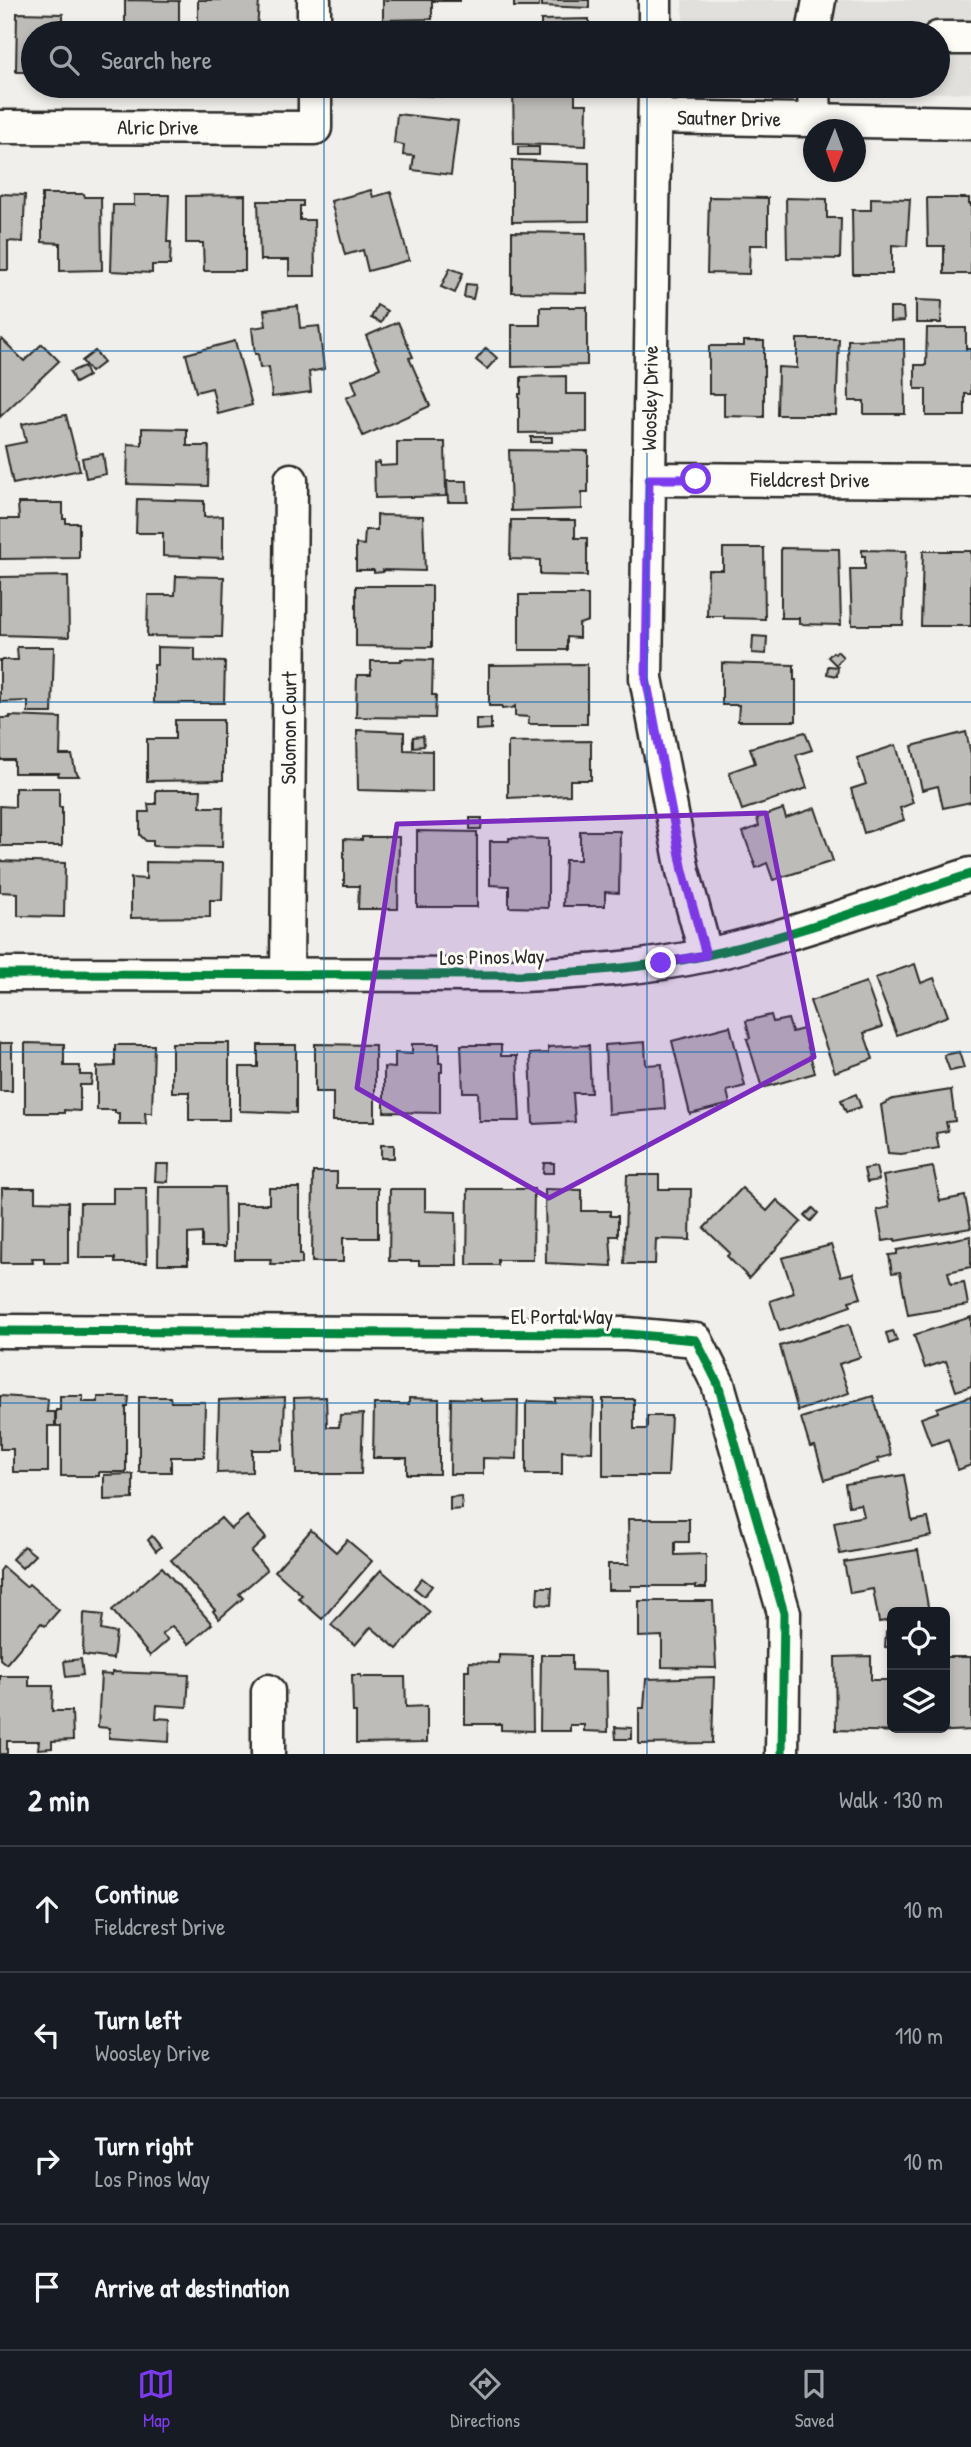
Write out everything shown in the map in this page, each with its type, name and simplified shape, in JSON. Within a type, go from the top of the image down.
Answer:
[{"type":"street","points":[[314,0],[314,21]]},
{"type":"street","points":[[655,0],[655,21]]},
{"type":"street","points":[[815,21],[819,0]]},
{"type":"street","points":[[950,38],[971,38]]},
{"type":"street","name":"Alric Drive","points":[[0,127],[315,128],[315,98]]},
{"type":"street","points":[[814,98],[815,119]]},
{"type":"street","name":"Sautner Drive","points":[[655,101],[803,120]]},
{"type":"street","name":"Woosley Drive","points":[[655,101],[646,678],[683,871],[706,955]]},
{"type":"street","name":"Sautner Drive","points":[[866,122],[971,123]]},
{"type":"street","name":"Fieldcrest Drive","points":[[649,479],[971,481]]},
{"type":"street","name":"Solomon Court","points":[[287,976],[290,480]]},
{"type":"street","name":"Los Pinos Way","points":[[0,974],[522,975],[606,970],[706,955],[765,940],[971,876]]},
{"type":"street","name":"El Portal Way","points":[[0,1331],[627,1334],[696,1340],[718,1384],[784,1613],[782,1754]]},
{"type":"street","points":[[268,1691],[268,1754]]},
{"type":"highlighted area","points":[[766,813],[814,1057],[549,1198],[357,1088],[397,824]]},
{"type":"shaded area","points":[[682,0],[971,0],[971,93],[950,93],[950,21],[683,21]]},
{"type":"building","points":[[125,0],[179,1],[179,21],[125,21]]},
{"type":"building","points":[[198,0],[259,0],[258,21],[198,21]]},
{"type":"building","points":[[383,0],[460,1],[432,1],[432,19],[383,20]]},
{"type":"building","points":[[514,0],[539,0],[539,7],[514,7]]},
{"type":"building","points":[[542,0],[589,0],[589,8],[542,6]]},
{"type":"building","points":[[17,13],[63,14],[63,21],[21,21],[21,72],[16,72]]},
{"type":"building","points":[[589,19],[589,21],[541,21]]},
{"type":"building","points":[[513,98],[575,98],[575,104],[587,104],[586,146],[514,144]]},
{"type":"building","points":[[397,114],[458,121],[451,175],[412,170],[414,156],[403,155],[404,145],[394,143]]},
{"type":"building","points":[[518,147],[539,147],[539,155],[518,155]]},
{"type":"building","points":[[512,160],[589,163],[589,221],[512,222]]},
{"type":"building","points":[[371,190],[373,197],[391,192],[409,260],[368,271],[363,250],[345,255],[331,201]]},
{"type":"building","points":[[0,194],[25,195],[23,242],[8,241],[8,270],[0,270]]},
{"type":"building","points":[[42,194],[84,194],[85,197],[101,197],[102,270],[60,271],[60,243],[42,242]]},
{"type":"building","points":[[134,195],[169,195],[167,242],[171,242],[170,265],[152,265],[152,273],[111,271],[113,205],[134,205]]},
{"type":"building","points":[[245,195],[245,271],[204,271],[203,243],[186,243],[186,196]]},
{"type":"building","points":[[709,197],[768,198],[768,245],[750,245],[749,274],[707,273]]},
{"type":"building","points":[[786,198],[827,199],[827,218],[841,218],[840,259],[787,258]]},
{"type":"building","points":[[871,198],[910,199],[907,246],[892,245],[892,274],[853,274],[852,210],[871,210]]},
{"type":"building","points":[[927,198],[969,198],[971,274],[944,274],[944,246],[928,246]]},
{"type":"building","points":[[258,201],[303,201],[303,206],[300,206],[300,220],[314,220],[315,276],[289,276],[289,260],[260,260]]},
{"type":"building","points":[[512,232],[586,233],[587,293],[512,292]]},
{"type":"building","points":[[450,268],[463,273],[455,293],[441,287]]},
{"type":"building","points":[[466,284],[476,285],[473,299],[464,297]]},
{"type":"building","points":[[916,300],[942,301],[941,323],[916,323]]},
{"type":"building","points":[[377,305],[387,311],[381,323],[371,318]]},
{"type":"building","points":[[298,306],[300,328],[319,326],[324,369],[309,372],[311,392],[272,397],[269,367],[260,368],[258,354],[255,354],[252,328],[266,326],[264,310]]},
{"type":"building","points":[[540,307],[587,307],[587,365],[512,367],[512,325],[540,325]]},
{"type":"building","points":[[890,308],[903,308],[904,321],[890,322]]},
{"type":"building","points":[[398,322],[413,357],[409,358],[430,406],[363,436],[346,398],[357,393],[352,380],[380,368],[366,336]]},
{"type":"building","points":[[927,328],[966,328],[966,349],[971,349],[971,394],[965,394],[965,416],[926,416],[926,389],[915,389],[915,365],[926,365]]},
{"type":"building","points":[[797,339],[839,339],[836,415],[777,415],[778,367],[797,368]]},
{"type":"building","points":[[904,339],[905,414],[864,414],[864,401],[849,401],[848,340]]},
{"type":"building","points":[[0,340],[24,361],[42,344],[59,361],[0,417]]},
{"type":"building","points":[[235,341],[252,405],[218,414],[212,388],[196,392],[186,354]]},
{"type":"building","points":[[744,341],[764,341],[764,417],[724,416],[724,394],[709,394],[709,346],[744,346]]},
{"type":"building","points":[[486,348],[497,358],[487,369],[476,360]]},
{"type":"building","points":[[95,351],[104,362],[91,372],[82,361]]},
{"type":"building","points":[[84,366],[88,376],[75,383],[70,372]]},
{"type":"building","points":[[566,376],[566,394],[587,394],[587,432],[519,433],[521,377]]},
{"type":"building","points":[[66,415],[80,470],[13,484],[5,446],[26,442],[22,424]]},
{"type":"building","points":[[142,428],[187,429],[187,446],[209,446],[208,486],[127,484],[128,444],[142,445]]},
{"type":"building","points":[[531,437],[552,437],[552,442],[531,442]]},
{"type":"building","points":[[397,442],[445,442],[446,496],[375,498],[374,463],[380,462],[380,466],[397,465]]},
{"type":"building","points":[[509,450],[588,451],[588,492],[582,492],[582,509],[511,511]]},
{"type":"building","points":[[103,454],[106,474],[86,478],[82,458]]},
{"type":"building","points":[[447,481],[467,481],[468,502],[448,502]]},
{"type":"building","points":[[137,499],[204,501],[204,517],[223,516],[223,558],[163,556],[163,533],[136,533]]},
{"type":"building","points":[[18,503],[63,503],[63,519],[66,519],[66,523],[79,523],[79,558],[0,559],[0,519],[19,519]]},
{"type":"building","points":[[377,515],[423,516],[425,571],[383,570],[374,573],[374,570],[356,570],[356,544],[364,545],[365,530],[377,530]]},
{"type":"building","points":[[511,520],[575,520],[575,538],[587,538],[587,576],[540,575],[540,560],[510,559]]},
{"type":"building","points":[[723,548],[764,548],[765,619],[707,616],[708,570],[723,570]]},
{"type":"building","points":[[781,548],[839,549],[841,625],[799,624],[799,618],[781,618]]},
{"type":"building","points":[[862,550],[906,551],[903,625],[852,625],[850,569],[865,569]]},
{"type":"building","points":[[923,551],[971,551],[971,626],[921,626]]},
{"type":"building","points":[[68,576],[69,637],[0,635],[0,577]]},
{"type":"building","points":[[176,576],[224,577],[222,637],[147,636],[148,595],[175,595]]},
{"type":"building","points":[[356,586],[432,586],[432,647],[356,646]]},
{"type":"building","points":[[519,595],[588,595],[588,621],[579,624],[579,638],[567,637],[567,650],[519,650]]},
{"type":"building","points":[[753,636],[767,637],[766,654],[752,653]]},
{"type":"building","points":[[17,647],[54,647],[52,713],[28,713],[28,701],[0,702],[0,660],[18,660]]},
{"type":"building","points":[[157,647],[195,648],[195,661],[225,662],[224,703],[154,703]]},
{"type":"building","points":[[837,651],[843,657],[836,665],[828,657]]},
{"type":"building","points":[[433,660],[432,695],[436,695],[435,718],[356,717],[357,675],[371,675],[371,661]]},
{"type":"building","points":[[722,663],[794,665],[796,721],[738,721],[739,705],[722,705]]},
{"type":"building","points":[[587,664],[587,724],[528,724],[529,717],[515,716],[515,706],[502,709],[502,706],[489,706],[489,665]]},
{"type":"building","points":[[828,666],[838,667],[837,676],[827,674]]},
{"type":"building","points":[[0,718],[61,718],[60,755],[72,755],[79,776],[14,773],[14,760],[1,760]]},
{"type":"building","points":[[476,719],[491,719],[491,729],[476,730]]},
{"type":"building","points":[[175,720],[223,720],[223,780],[147,781],[147,739],[175,739]]},
{"type":"building","points":[[357,730],[404,732],[404,750],[432,751],[432,792],[358,790]]},
{"type":"building","points":[[805,732],[812,750],[796,755],[807,788],[742,810],[729,772],[755,763],[750,748]]},
{"type":"building","points":[[966,732],[971,754],[971,802],[943,808],[938,786],[922,790],[912,746]]},
{"type":"building","points":[[423,736],[424,746],[413,747],[413,737]]},
{"type":"building","points":[[591,741],[591,780],[570,780],[570,795],[508,798],[508,742]]},
{"type":"building","points":[[896,745],[913,803],[900,808],[904,820],[864,833],[851,789],[866,784],[857,758]]},
{"type":"building","points":[[15,788],[59,788],[62,846],[0,846],[0,806],[15,807]]},
{"type":"building","points":[[156,790],[201,790],[200,807],[223,807],[222,847],[153,846],[153,841],[146,841],[140,835],[140,812],[149,812],[148,804],[156,804]]},
{"type":"building","points":[[815,808],[833,861],[773,880],[767,863],[756,868],[743,832],[759,826],[757,818],[783,809],[786,818]]},
{"type":"building","points":[[470,818],[482,818],[481,829],[470,829]]},
{"type":"building","points":[[417,831],[477,832],[477,907],[417,907]]},
{"type":"building","points":[[580,831],[620,831],[619,893],[605,892],[605,906],[563,906],[565,860],[580,860]]},
{"type":"building","points":[[362,837],[399,837],[398,909],[358,909],[359,886],[344,886],[344,839],[362,840]]},
{"type":"building","points":[[509,838],[548,839],[548,908],[509,907],[509,886],[490,885],[490,841],[509,841]]},
{"type":"building","points":[[0,861],[65,863],[64,917],[18,916],[18,893],[0,892]]},
{"type":"building","points":[[146,862],[223,863],[222,900],[210,900],[210,917],[131,918],[131,878],[146,879]]},
{"type":"building","points":[[915,964],[921,983],[934,978],[948,1016],[897,1035],[875,978]]},
{"type":"building","points":[[866,982],[882,1027],[864,1033],[873,1059],[835,1072],[810,1001]]},
{"type":"building","points":[[771,1015],[773,1022],[788,1019],[792,1032],[803,1029],[815,1073],[762,1088],[747,1039],[750,1038],[746,1021]]},
{"type":"building","points":[[730,1026],[745,1086],[727,1091],[730,1104],[690,1114],[672,1041]]},
{"type":"building","points":[[645,1042],[646,1065],[662,1064],[665,1109],[608,1114],[605,1045]]},
{"type":"building","points":[[0,1043],[12,1043],[12,1091],[0,1091]]},
{"type":"building","points":[[25,1043],[64,1044],[64,1066],[80,1066],[80,1075],[92,1075],[91,1085],[80,1085],[80,1111],[25,1113]]},
{"type":"building","points":[[172,1043],[229,1043],[229,1120],[189,1120],[189,1092],[172,1092]]},
{"type":"building","points":[[315,1044],[375,1045],[375,1121],[333,1121],[333,1092],[315,1092]]},
{"type":"building","points":[[412,1044],[439,1044],[439,1063],[442,1063],[440,1113],[384,1112],[384,1067],[395,1068],[395,1053],[412,1054]]},
{"type":"building","points":[[115,1045],[154,1045],[152,1113],[145,1113],[146,1124],[119,1124],[119,1113],[115,1113],[115,1110],[97,1110],[97,1067],[115,1066]]},
{"type":"building","points":[[258,1045],[296,1045],[296,1113],[240,1111],[240,1067],[258,1067]]},
{"type":"building","points":[[461,1045],[501,1045],[501,1056],[517,1056],[520,1121],[479,1121],[478,1092],[463,1092]]},
{"type":"building","points":[[589,1045],[591,1093],[573,1093],[575,1122],[533,1124],[530,1054],[548,1053],[548,1047]]},
{"type":"building","points":[[959,1052],[964,1068],[950,1071],[944,1055]]},
{"type":"building","points":[[951,1090],[955,1121],[946,1122],[948,1131],[936,1133],[939,1148],[901,1154],[888,1153],[881,1105],[893,1099]]},
{"type":"building","points":[[856,1094],[861,1107],[846,1112],[841,1100]]},
{"type":"building","points":[[381,1145],[394,1145],[394,1158],[381,1158]]},
{"type":"building","points":[[544,1163],[554,1163],[554,1173],[543,1173]]},
{"type":"building","points":[[156,1164],[169,1164],[168,1182],[155,1181]]},
{"type":"building","points":[[876,1167],[879,1180],[867,1182],[864,1169]]},
{"type":"building","points":[[933,1167],[940,1201],[965,1196],[971,1228],[883,1241],[877,1210],[889,1207],[883,1176]]},
{"type":"building","points":[[313,1172],[337,1172],[337,1188],[378,1188],[378,1238],[343,1238],[343,1262],[312,1262]]},
{"type":"building","points":[[627,1175],[659,1175],[659,1189],[691,1189],[690,1240],[656,1239],[655,1264],[624,1264]]},
{"type":"building","points":[[159,1187],[224,1187],[225,1247],[202,1247],[202,1233],[188,1234],[188,1264],[158,1264]]},
{"type":"building","points":[[2,1188],[35,1188],[35,1201],[68,1202],[68,1263],[44,1263],[44,1258],[32,1258],[33,1263],[1,1263]]},
{"type":"building","points":[[113,1188],[146,1188],[147,1263],[115,1263],[115,1258],[79,1258],[80,1203],[113,1203]]},
{"type":"building","points":[[269,1188],[300,1188],[302,1264],[270,1264],[271,1259],[235,1259],[235,1204],[269,1204]]},
{"type":"building","points":[[742,1188],[767,1211],[777,1200],[801,1222],[749,1278],[727,1256],[730,1253],[704,1228]]},
{"type":"building","points":[[390,1189],[425,1189],[425,1211],[456,1212],[457,1265],[419,1265],[419,1261],[389,1261]]},
{"type":"building","points":[[468,1189],[534,1189],[533,1260],[498,1260],[498,1265],[467,1265]]},
{"type":"building","points":[[545,1189],[582,1190],[582,1211],[610,1211],[610,1216],[618,1216],[618,1236],[610,1236],[612,1266],[546,1263]]},
{"type":"building","points":[[813,1208],[818,1213],[811,1221],[805,1216]]},
{"type":"building","points":[[971,1236],[971,1267],[948,1272],[951,1284],[964,1282],[968,1305],[908,1315],[900,1272],[892,1273],[889,1255],[897,1254],[897,1250]]},
{"type":"building","points":[[831,1245],[841,1276],[853,1273],[861,1298],[849,1301],[851,1306],[780,1331],[770,1301],[794,1293],[782,1258]]},
{"type":"building","points":[[971,1317],[971,1386],[956,1391],[946,1361],[925,1368],[914,1335]]},
{"type":"building","points":[[849,1324],[860,1357],[839,1364],[849,1393],[798,1411],[780,1346]]},
{"type":"building","points":[[893,1331],[897,1341],[889,1344],[886,1333]]},
{"type":"building","points":[[0,1396],[48,1399],[47,1412],[55,1412],[55,1426],[48,1426],[48,1472],[13,1472],[13,1449],[0,1449]]},
{"type":"building","points":[[60,1396],[83,1396],[83,1402],[98,1402],[98,1397],[129,1397],[126,1407],[126,1472],[99,1472],[99,1476],[61,1476],[61,1426],[56,1426],[56,1410],[60,1410]]},
{"type":"building","points":[[873,1396],[891,1455],[877,1459],[879,1462],[825,1480],[815,1446],[810,1447],[801,1418]]},
{"type":"building","points":[[971,1396],[971,1465],[958,1470],[948,1439],[931,1445],[921,1418],[938,1412],[937,1408]]},
{"type":"building","points":[[139,1397],[170,1397],[171,1402],[205,1402],[204,1457],[171,1457],[171,1472],[139,1472]]},
{"type":"building","points":[[285,1397],[283,1450],[252,1450],[252,1472],[217,1473],[219,1400]]},
{"type":"building","points":[[326,1397],[327,1427],[339,1427],[340,1415],[363,1414],[361,1474],[296,1474],[294,1398]]},
{"type":"building","points":[[409,1398],[439,1399],[439,1474],[407,1474],[407,1458],[373,1458],[374,1404],[409,1404]]},
{"type":"building","points":[[451,1398],[481,1401],[518,1400],[517,1459],[483,1458],[483,1474],[450,1474]]},
{"type":"building","points":[[555,1398],[594,1399],[592,1452],[562,1451],[562,1474],[526,1474],[526,1405],[528,1401],[555,1402]]},
{"type":"building","points":[[603,1399],[634,1399],[634,1429],[647,1429],[647,1416],[671,1416],[668,1476],[603,1476]]},
{"type":"building","points":[[133,1474],[133,1499],[104,1500],[104,1475]]},
{"type":"building","points":[[904,1475],[912,1521],[928,1518],[932,1536],[840,1554],[834,1522],[864,1516],[861,1504],[849,1506],[845,1484]]},
{"type":"building","points":[[461,1496],[462,1509],[450,1510],[450,1497]]},
{"type":"building","points":[[247,1516],[266,1538],[251,1552],[267,1570],[239,1594],[243,1598],[219,1619],[213,1611],[215,1610],[171,1560],[221,1518],[231,1529]]},
{"type":"building","points":[[628,1519],[689,1519],[689,1542],[675,1542],[675,1555],[706,1554],[706,1588],[631,1586],[631,1590],[608,1590],[608,1564],[629,1564]]},
{"type":"building","points":[[311,1530],[336,1552],[347,1540],[372,1561],[322,1619],[298,1598],[302,1595],[275,1571]]},
{"type":"building","points":[[152,1536],[161,1547],[156,1551],[148,1540]]},
{"type":"building","points":[[24,1546],[35,1555],[22,1568],[12,1559]]},
{"type":"building","points":[[918,1550],[928,1607],[887,1607],[887,1621],[879,1622],[873,1589],[850,1593],[844,1562]]},
{"type":"building","points":[[3,1567],[26,1587],[29,1584],[59,1610],[45,1626],[41,1623],[6,1664],[0,1659],[0,1571]]},
{"type":"building","points":[[162,1567],[212,1624],[189,1644],[172,1626],[162,1634],[168,1640],[150,1656],[112,1610]]},
{"type":"building","points":[[381,1570],[430,1612],[397,1649],[371,1627],[355,1645],[331,1625]]},
{"type":"building","points":[[422,1578],[432,1586],[424,1596],[414,1588]]},
{"type":"building","points":[[538,1587],[552,1587],[551,1605],[537,1604]]},
{"type":"building","points":[[639,1601],[713,1601],[716,1668],[662,1667],[662,1636],[639,1637]]},
{"type":"building","points":[[84,1613],[103,1615],[101,1630],[116,1633],[113,1659],[83,1655]]},
{"type":"building","points":[[499,1655],[532,1656],[533,1731],[501,1730],[501,1724],[465,1724],[465,1670],[469,1670],[469,1662],[499,1663]]},
{"type":"building","points":[[541,1655],[572,1655],[572,1670],[607,1671],[608,1732],[584,1731],[584,1725],[570,1725],[570,1731],[540,1731]]},
{"type":"building","points":[[871,1656],[871,1680],[887,1680],[887,1732],[836,1730],[835,1657]]},
{"type":"building","points":[[950,1657],[971,1657],[971,1730],[950,1731]]},
{"type":"building","points":[[81,1659],[83,1675],[66,1677],[64,1661]]},
{"type":"building","points":[[112,1672],[189,1675],[187,1707],[157,1705],[156,1718],[170,1719],[169,1742],[109,1738],[109,1728],[98,1727],[101,1674],[112,1675]]},
{"type":"building","points":[[352,1675],[405,1677],[406,1707],[427,1706],[427,1742],[356,1743]]},
{"type":"building","points":[[0,1676],[29,1676],[29,1686],[53,1686],[52,1711],[72,1711],[73,1740],[52,1741],[52,1748],[38,1749],[39,1741],[7,1741],[7,1754],[0,1754]]},
{"type":"building","points":[[714,1677],[712,1743],[639,1744],[639,1708],[644,1708],[646,1679]]},
{"type":"building","points":[[615,1727],[632,1728],[632,1739],[616,1739]]},
{"type":"cycle path","points":[[0,974],[522,975],[615,969],[707,955],[740,947],[971,874]]},
{"type":"cycle path","points":[[0,1331],[627,1334],[696,1340],[718,1384],[784,1613],[782,1754]]},
{"type":"route","points":[[661,963],[706,955],[683,871],[646,678],[649,479],[696,479]]}]
